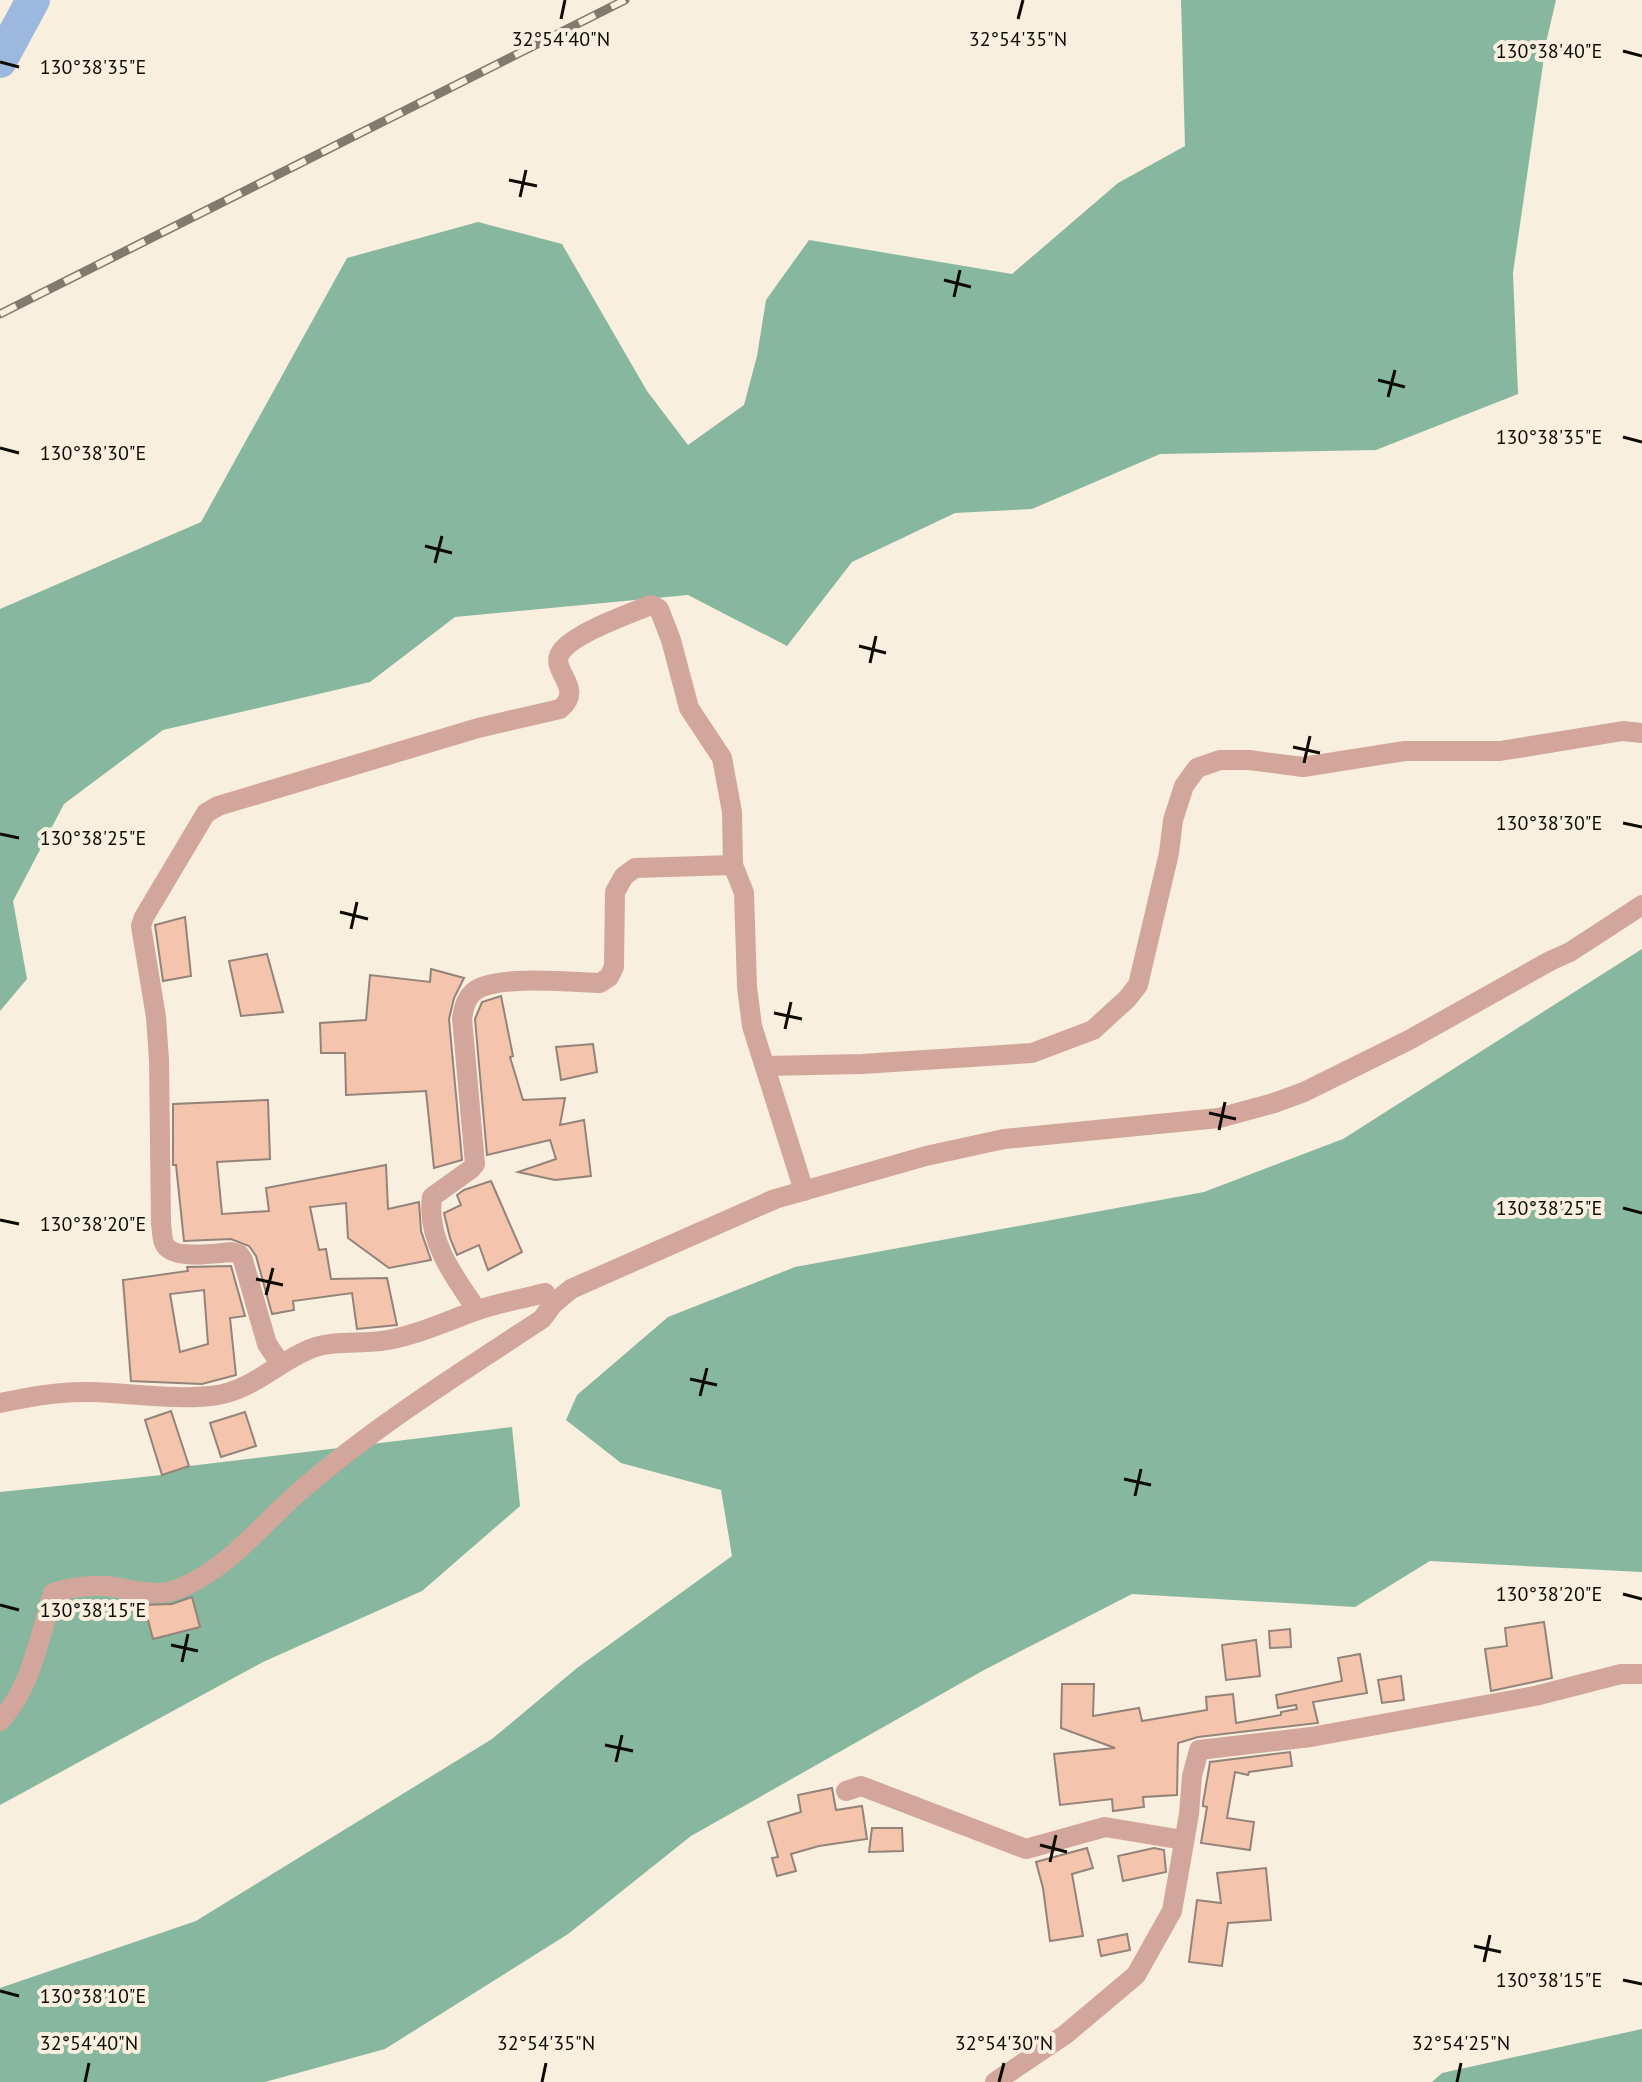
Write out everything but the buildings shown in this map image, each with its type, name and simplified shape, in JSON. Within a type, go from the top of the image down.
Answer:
[{"type":"street","points":[[280,1363],[267,1344],[239,1254],[181,1255],[171,1252],[164,1245],[159,1060],[156,1017],[141,926],[144,917],[206,813],[218,806],[463,733],[560,709],[568,703],[571,693],[558,661],[561,652],[592,629],[651,605],[659,609],[671,640],[689,708],[722,758],[732,812],[733,865],[744,893],[747,987],[752,1026],[804,1191]]},
{"type":"street","points":[[765,1066],[862,1064],[1032,1053],[1093,1030],[1138,985],[1169,853],[1173,820],[1184,786],[1197,768],[1220,760],[1249,760],[1303,767],[1405,751],[1500,751],[1623,731],[1642,733]]},
{"type":"street","points":[[477,1310],[446,1266],[430,1214],[432,1197],[475,1164],[462,1018],[468,997],[478,988],[515,981],[600,983],[609,977],[614,967],[615,892],[624,876],[635,868],[733,865]]},
{"type":"street","points":[[0,1721],[11,1709],[30,1667],[53,1593],[73,1586],[174,1591],[209,1575],[301,1490],[428,1393],[542,1319],[553,1304],[571,1289],[775,1199],[926,1156],[1004,1139],[1219,1118],[1274,1103],[1304,1092],[1409,1040],[1570,952],[1642,905]]},
{"type":"street","points":[[0,1403],[56,1393],[219,1394],[251,1384],[280,1363],[313,1348],[353,1341],[385,1341],[431,1330],[477,1310],[545,1293],[553,1304]]},
{"type":"street","points":[[995,2082],[1066,2034],[1136,1975],[1172,1911],[1199,1750],[1311,1737],[1535,1696],[1621,1674],[1642,1674]]},
{"type":"street","points":[[846,1791],[861,1786],[1026,1849],[1105,1827],[1183,1840]]},
{"type":"green space","points":[[1181,0],[1556,0],[1546,43],[1513,273],[1518,394],[1376,450],[1160,454],[1032,509],[955,513],[852,562],[787,646],[688,595],[455,617],[370,682],[163,730],[64,804],[13,901],[27,979],[0,1011],[0,609],[201,522],[347,258],[478,222],[562,244],[647,391],[688,445],[744,405],[757,356],[766,300],[809,240],[1012,274],[1118,183],[1185,146]]},
{"type":"green space","points":[[1642,949],[1642,1572],[1430,1561],[1355,1607],[1132,1594],[984,1670],[691,1836],[568,1934],[385,2049],[265,2082],[0,2082],[0,1988],[196,1921],[492,1739],[577,1668],[732,1556],[721,1490],[621,1463],[566,1420],[577,1395],[668,1317],[795,1267],[1204,1192],[1343,1139]]},
{"type":"green space","points":[[512,1427],[520,1506],[422,1591],[263,1662],[0,1805],[0,1492],[162,1475],[189,1466]]},
{"type":"green space","points":[[1642,2029],[1642,2082],[1432,2082],[1442,2073]]},
{"type":"waterway","points":[[0,61],[33,0]]},
{"type":"railway","points":[[0,314],[625,0]]}]
